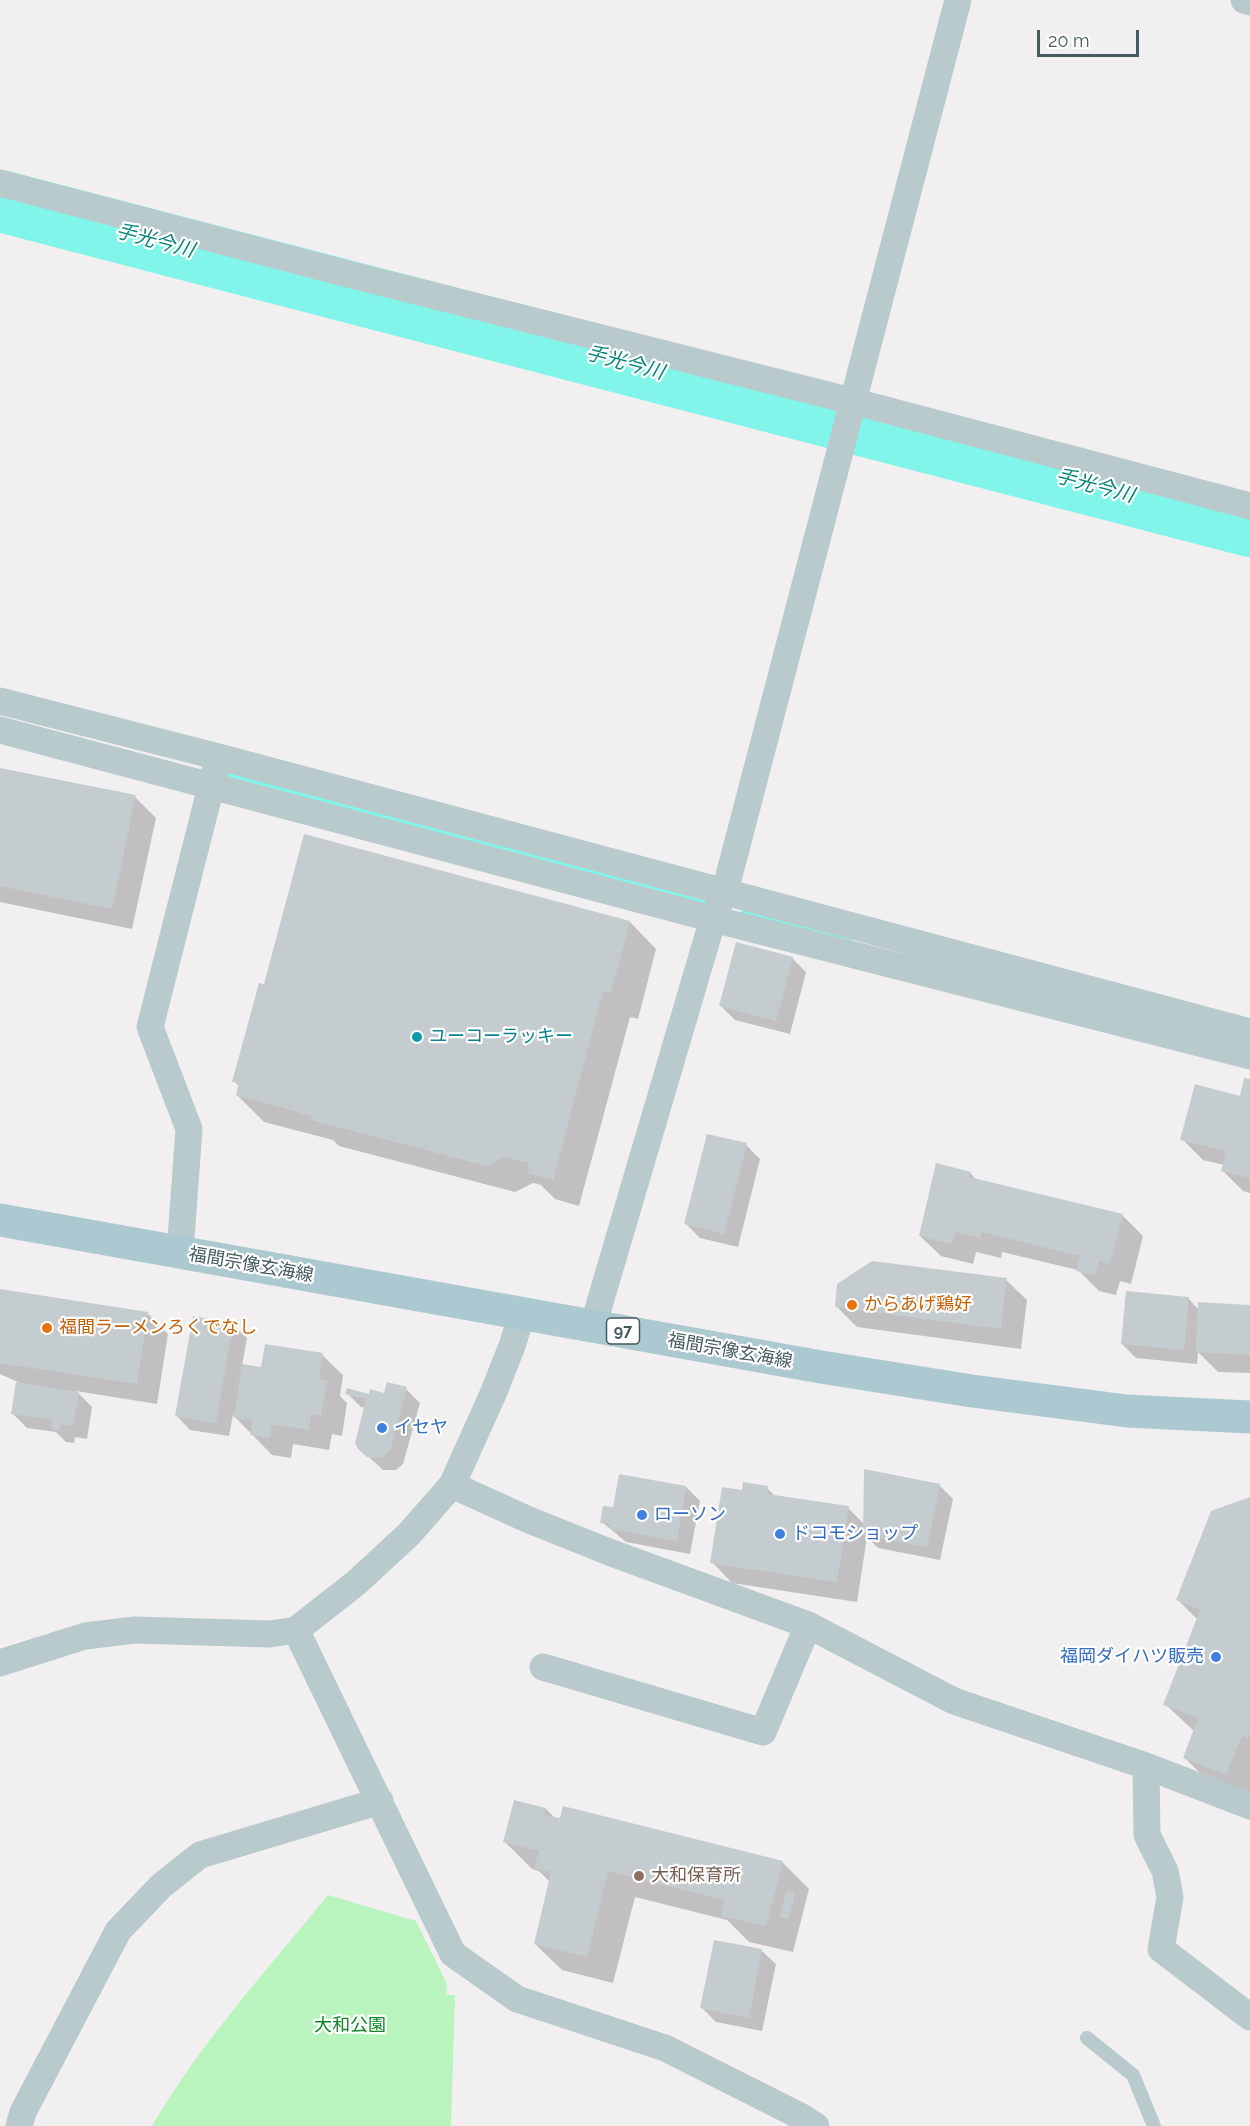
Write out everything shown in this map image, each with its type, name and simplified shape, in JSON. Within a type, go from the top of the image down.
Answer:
[{"type":"main road","name":"福間宗像玄海線","points":[[0,1220],[821,1367],[972,1391],[1127,1411],[1250,1417]]},
{"type":"street","points":[[593,1326],[714,919],[725,891],[958,0]]},
{"type":"street","points":[[1244,0],[1250,2]]},
{"type":"street","points":[[0,183],[340,272],[849,415],[1250,506]]},
{"type":"street","points":[[0,701],[725,891],[1250,1056]]},
{"type":"street","points":[[0,730],[714,919],[1250,1032]]},
{"type":"street","points":[[180,1252],[189,1129],[150,1027],[219,757]]},
{"type":"street","points":[[0,1663],[85,1636],[135,1630],[270,1634],[296,1630],[356,1583],[409,1534],[452,1485],[512,1346],[522,1314]]},
{"type":"street","points":[[452,1485],[529,1520],[609,1552],[807,1624],[954,1701],[1146,1766],[1250,1806]]},
{"type":"street","points":[[543,1667],[763,1732],[807,1624]]},
{"type":"street","points":[[296,1630],[453,1954],[517,1999],[664,2048],[816,2126]]},
{"type":"street","points":[[1146,1766],[1147,1835],[1165,1871],[1170,1898],[1161,1949],[1250,2017]]},
{"type":"street","points":[[19,2126],[22,2112],[118,1931],[161,1886],[200,1855],[380,1801]]},
{"type":"lane","points":[[1087,2038],[1133,2075],[1154,2126]]},
{"type":"green space","name":"大和公園","points":[[328,1895],[416,1921],[447,1984],[446,1995],[455,1995],[451,2126],[152,2126],[213,2036]]},
{"type":"building","points":[[0,768],[136,795],[112,909],[0,886]]},
{"type":"building","name":"ユーコーラッキー","points":[[304,834],[630,921],[611,993],[603,991],[553,1180],[527,1173],[529,1163],[505,1157],[487,1166],[311,1120],[312,1116],[236,1095],[239,1083],[232,1082],[259,983],[264,984]]},
{"type":"building","points":[[736,942],[793,957],[776,1021],[719,1006]]},
{"type":"building","points":[[1244,1078],[1250,1079],[1250,1178],[1221,1171],[1226,1151],[1180,1140],[1195,1084],[1240,1096]]},
{"type":"building","points":[[707,1134],[747,1143],[724,1234],[684,1224]]},
{"type":"building","points":[[936,1163],[971,1172],[969,1177],[1123,1214],[1110,1264],[1099,1261],[1095,1275],[1076,1271],[1080,1256],[982,1232],[980,1238],[955,1232],[952,1244],[919,1236]]},
{"type":"building","points":[[872,1261],[1007,1278],[1001,1329],[835,1307],[837,1284]]},
{"type":"building","points":[[0,1289],[148,1312],[137,1384],[0,1363]]},
{"type":"building","points":[[1126,1291],[1189,1297],[1184,1350],[1121,1344]]},
{"type":"building","points":[[1198,1302],[1250,1305],[1250,1355],[1196,1352]]},
{"type":"building","points":[[193,1316],[233,1323],[216,1423],[175,1416]]},
{"type":"building","points":[[265,1344],[323,1353],[319,1379],[327,1381],[321,1416],[311,1414],[309,1430],[272,1424],[270,1438],[250,1435],[252,1420],[234,1418],[242,1364],[261,1367]]},
{"type":"building","points":[[16,1382],[79,1392],[73,1426],[61,1424],[60,1430],[51,1429],[52,1420],[11,1414]]},
{"type":"building","points":[[387,1382],[407,1387],[390,1451],[382,1457],[367,1457],[355,1443],[366,1399],[345,1394],[347,1388],[369,1394],[370,1389],[384,1393]]},
{"type":"building","points":[[864,1469],[940,1484],[927,1547],[863,1535]]},
{"type":"building","name":"ローソン","points":[[619,1474],[686,1486],[677,1541],[610,1529],[610,1524],[600,1523],[603,1506],[613,1507]]},
{"type":"building","name":"ドコモショップ","points":[[743,1482],[768,1486],[767,1494],[849,1506],[837,1582],[710,1563],[722,1487],[742,1490]]},
{"type":"building","name":"福岡ダイハツ販売","points":[[1250,1497],[1250,1734],[1248,1738],[1242,1735],[1226,1775],[1183,1758],[1198,1718],[1163,1705],[1200,1610],[1176,1600],[1211,1511]]},
{"type":"building","points":[[514,1800],[546,1808],[544,1815],[560,1818],[563,1806],[783,1861],[766,1926],[721,1916],[724,1900],[608,1871],[587,1957],[534,1944],[551,1872],[534,1868],[539,1851],[503,1842]]},
{"type":"building","points":[[786,1891],[795,1893],[789,1919],[780,1917]]},
{"type":"building","points":[[714,1940],[762,1949],[749,2018],[700,2008]]},
{"type":"waterway","name":"手光今川","points":[[0,201],[1250,526]]},
{"type":"waterway","points":[[231,777],[706,901]]},
{"type":"waterway","points":[[746,912],[847,938]]},
{"type":"place","name":"ユーコーラッキー","points":[[417,1037]]},
{"type":"place","name":"からあげ鶏好","points":[[852,1305]]},
{"type":"place","name":"福間ラーメンろくでなし","points":[[47,1328]]},
{"type":"place","name":"イセヤ","points":[[382,1428]]},
{"type":"place","name":"ローソン","points":[[642,1515]]},
{"type":"place","name":"ドコモショップ","points":[[780,1534]]},
{"type":"place","name":"福岡ダイハツ販売","points":[[1216,1657]]},
{"type":"place","name":"大和保育所","points":[[639,1876]]}]
